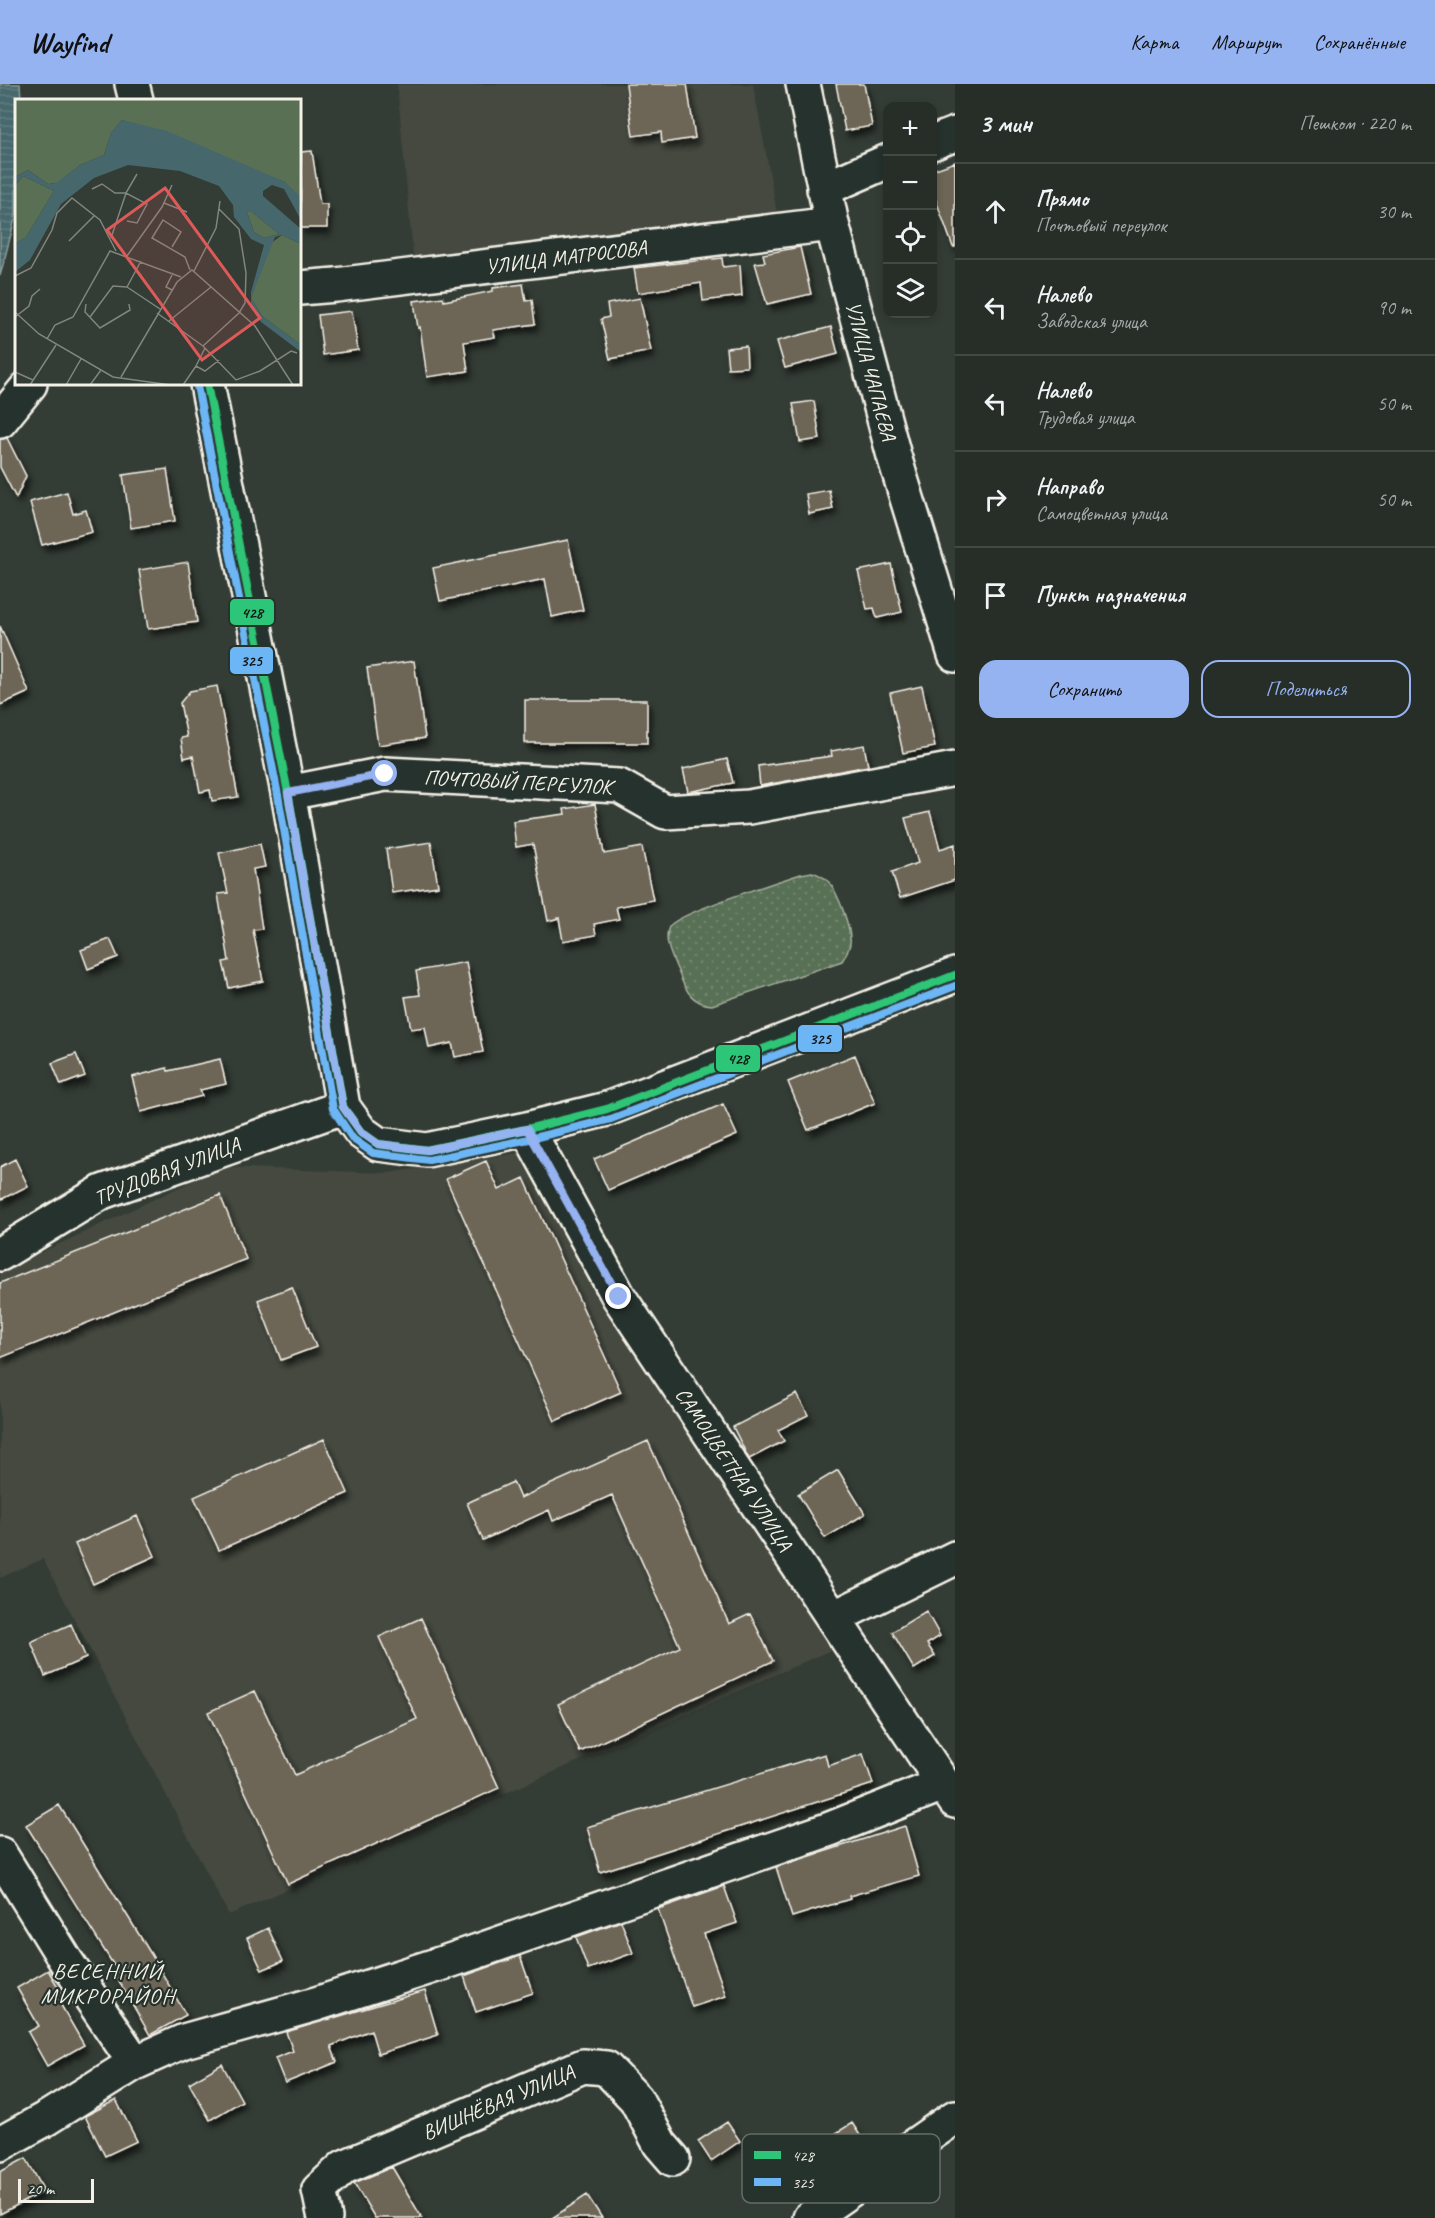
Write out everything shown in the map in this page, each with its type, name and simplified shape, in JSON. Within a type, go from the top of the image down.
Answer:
[{"type":"street","points":[[132,84],[136,99]]},
{"type":"street","name":"УЛИЦА ЧАПАЕВА","points":[[803,84],[832,224],[894,456],[955,655]]},
{"type":"street","points":[[937,141],[955,134]]},
{"type":"street","points":[[824,189],[883,163]]},
{"type":"street","name":"УЛИЦА МАТРОСОВА","points":[[302,288],[832,224]]},
{"type":"street","points":[[0,421],[28,386]]},
{"type":"street","points":[[207,386],[352,1119],[378,1144],[427,1150],[607,1109],[955,975]]},
{"type":"street","name":"ПОЧТОВЫЙ ПЕРЕУЛОК","points":[[288,793],[385,774],[397,774],[619,786],[665,812],[749,807],[955,770]]},
{"type":"street","name":"ТРУДОВАЯ УЛИЦА","points":[[0,1254],[102,1192],[352,1119]]},
{"type":"street","name":"САМОЦВЕТНАЯ УЛИЦА","points":[[527,1129],[619,1297],[949,1793]]},
{"type":"street","points":[[833,1618],[955,1558]]},
{"type":"street","points":[[0,2144],[135,2063],[184,2041],[316,2004],[464,1956],[830,1829],[949,1793]]},
{"type":"street","points":[[0,1854],[66,1961],[135,2063]]},
{"type":"street","name":"ВИШНЁВАЯ УЛИЦА","points":[[325,2218],[319,2190],[344,2167],[584,2066],[606,2068],[636,2099],[660,2144],[674,2159]]},
{"type":"street","points":[[931,2134],[955,2117]]},
{"type":"street","points":[[810,2218],[832,2203]]},
{"type":"shaded area","points":[[397,84],[753,84],[778,218],[414,265]]},
{"type":"shaded area","points":[[518,1153],[831,1650],[229,1915],[43,1559],[0,1578],[0,1272],[222,1167],[388,1173]]},
{"type":"green space","points":[[812,872],[828,881],[844,911],[850,944],[842,961],[712,1005],[696,1000],[682,982],[670,952],[667,939],[669,927],[676,921],[708,906],[772,883]]},
{"type":"water","points":[[0,84],[20,84],[21,99],[15,99],[15,219],[0,276]]},
{"type":"building","points":[[626,84],[687,84],[695,138],[662,143],[661,132],[633,136]]},
{"type":"building","points":[[836,84],[864,84],[872,126],[845,131]]},
{"type":"building","points":[[312,151],[320,204],[327,204],[327,228],[302,228],[302,152]]},
{"type":"building","points":[[955,162],[955,247],[953,247],[937,203],[937,169]]},
{"type":"building","points":[[800,247],[811,294],[767,304],[755,263],[765,262],[763,254]]},
{"type":"building","points":[[722,258],[723,267],[740,265],[742,296],[703,301],[701,283],[638,293],[634,268]]},
{"type":"building","points":[[523,284],[526,301],[532,300],[535,324],[493,330],[495,337],[464,342],[468,371],[427,377],[414,301],[443,297],[444,301],[493,291],[493,288]]},
{"type":"building","points":[[640,298],[651,351],[610,359],[601,319],[609,317],[607,304]]},
{"type":"building","points":[[352,311],[358,350],[323,355],[318,315]]},
{"type":"building","points":[[831,327],[838,354],[785,368],[777,341]]},
{"type":"building","points":[[746,346],[747,367],[728,368],[726,348]]},
{"type":"building","points":[[814,401],[820,439],[800,442],[793,404]]},
{"type":"building","points":[[7,438],[26,476],[16,498],[0,467],[0,439]]},
{"type":"building","points":[[167,469],[175,521],[131,528],[123,475]]},
{"type":"building","points":[[829,490],[833,509],[809,514],[806,494]]},
{"type":"building","points":[[67,492],[73,514],[86,510],[92,532],[42,545],[30,502]]},
{"type":"building","points":[[568,540],[583,610],[552,617],[545,579],[440,601],[433,568]]},
{"type":"building","points":[[188,562],[197,622],[148,629],[139,570]]},
{"type":"building","points":[[891,564],[902,612],[877,618],[874,608],[867,609],[858,571]]},
{"type":"building","points":[[0,626],[29,692],[0,705]]},
{"type":"building","points":[[414,661],[425,738],[378,745],[367,668]]},
{"type":"building","points":[[217,686],[238,797],[212,801],[210,790],[200,792],[193,756],[184,758],[181,738],[187,737],[180,703],[190,691]]},
{"type":"building","points":[[922,686],[935,747],[903,753],[890,693]]},
{"type":"building","points":[[525,700],[647,700],[647,743],[525,743]]},
{"type":"building","points":[[864,745],[868,766],[760,786],[758,766],[832,756],[831,751]]},
{"type":"building","points":[[727,759],[733,783],[688,792],[683,769]]},
{"type":"building","points":[[595,804],[604,854],[642,847],[653,900],[616,907],[619,919],[594,924],[596,935],[563,941],[559,918],[548,921],[533,844],[516,847],[513,821],[565,814],[564,809]]},
{"type":"building","points":[[930,812],[940,849],[955,844],[955,880],[900,898],[892,872],[918,863],[905,818]]},
{"type":"building","points":[[431,842],[438,886],[392,893],[386,849]]},
{"type":"building","points":[[260,844],[265,867],[253,869],[262,929],[253,930],[263,981],[229,988],[223,962],[229,961],[218,894],[228,893],[219,853]]},
{"type":"building","points":[[110,939],[118,957],[88,969],[81,950]]},
{"type":"building","points":[[466,962],[483,1052],[455,1057],[452,1043],[429,1048],[425,1027],[411,1029],[405,997],[420,995],[416,971]]},
{"type":"building","points":[[76,1054],[85,1076],[61,1085],[52,1063]]},
{"type":"building","points":[[855,1055],[875,1103],[808,1130],[788,1082]]},
{"type":"building","points":[[220,1059],[226,1084],[200,1090],[202,1096],[141,1112],[132,1077],[167,1068],[168,1071]]},
{"type":"building","points":[[723,1104],[737,1135],[608,1190],[594,1159]]},
{"type":"building","points":[[15,1159],[28,1186],[0,1200],[0,1167]]},
{"type":"building","points":[[486,1161],[499,1190],[524,1178],[621,1392],[555,1421],[446,1179]]},
{"type":"building","points":[[220,1195],[246,1259],[0,1358],[0,1283]]},
{"type":"building","points":[[292,1287],[316,1347],[281,1360],[258,1300]]},
{"type":"building","points":[[797,1394],[808,1415],[778,1430],[784,1441],[749,1459],[733,1427]]},
{"type":"building","points":[[324,1439],[348,1493],[219,1550],[194,1497]]},
{"type":"building","points":[[648,1441],[729,1624],[750,1614],[773,1661],[580,1752],[558,1704],[680,1647],[612,1495],[553,1521],[549,1510],[483,1540],[467,1503],[513,1482],[520,1498]]},
{"type":"building","points":[[838,1470],[865,1514],[825,1538],[798,1494]]},
{"type":"building","points":[[137,1516],[155,1556],[93,1584],[75,1544]]},
{"type":"building","points":[[926,1611],[940,1636],[927,1644],[935,1656],[914,1669],[892,1632]]},
{"type":"building","points":[[421,1618],[499,1788],[288,1884],[208,1712],[255,1691],[295,1775],[417,1719],[379,1637]]},
{"type":"building","points":[[71,1624],[86,1658],[45,1676],[31,1642]]},
{"type":"building","points":[[825,1754],[828,1766],[863,1754],[873,1784],[600,1872],[587,1827]]},
{"type":"building","points":[[59,1805],[186,2015],[150,2035],[115,1974],[118,1972],[26,1825]]},
{"type":"building","points":[[905,1826],[919,1876],[849,1896],[850,1899],[792,1917],[776,1867]]},
{"type":"building","points":[[724,1886],[737,1923],[704,1934],[726,1996],[692,2007],[658,1909]]},
{"type":"building","points":[[621,1921],[633,1953],[588,1969],[576,1937]]},
{"type":"building","points":[[268,1928],[283,1961],[262,1970],[247,1938]]},
{"type":"building","points":[[520,1956],[533,1993],[476,2012],[464,1976]]},
{"type":"building","points":[[48,1970],[64,1997],[58,2000],[84,2045],[47,2066],[28,2032],[39,2026],[17,1988]]},
{"type":"building","points":[[425,1991],[438,2035],[378,2054],[371,2030],[331,2046],[337,2062],[285,2083],[275,2058],[293,2051],[286,2032]]},
{"type":"building","points":[[222,2064],[242,2101],[210,2120],[189,2083]]},
{"type":"building","points":[[116,2100],[137,2141],[105,2156],[85,2116]]},
{"type":"building","points":[[727,2122],[740,2141],[711,2161],[698,2141]]},
{"type":"building","points":[[852,2123],[859,2134],[835,2134]]},
{"type":"building","points":[[26,2158],[44,2191],[0,2214],[0,2172]]},
{"type":"building","points":[[392,2167],[422,2218],[375,2218],[354,2183]]},
{"type":"building","points":[[587,2195],[602,2218],[552,2218]]},
{"type":"transit line","name":"325","points":[[197,386],[278,795],[333,1109],[353,1139],[373,1153],[429,1160],[611,1119],[955,986]]},
{"type":"transit line","name":"428","points":[[207,386],[288,793],[343,1107],[361,1132],[378,1144],[427,1150],[607,1109],[955,975]]},
{"type":"district","name":"ВЕСЕННИЙ МИКРОРАЙОН","points":[[108,1984]]},
{"type":"route","points":[[385,774],[288,793],[343,1107],[361,1132],[378,1144],[427,1150],[527,1129],[619,1297]]}]
